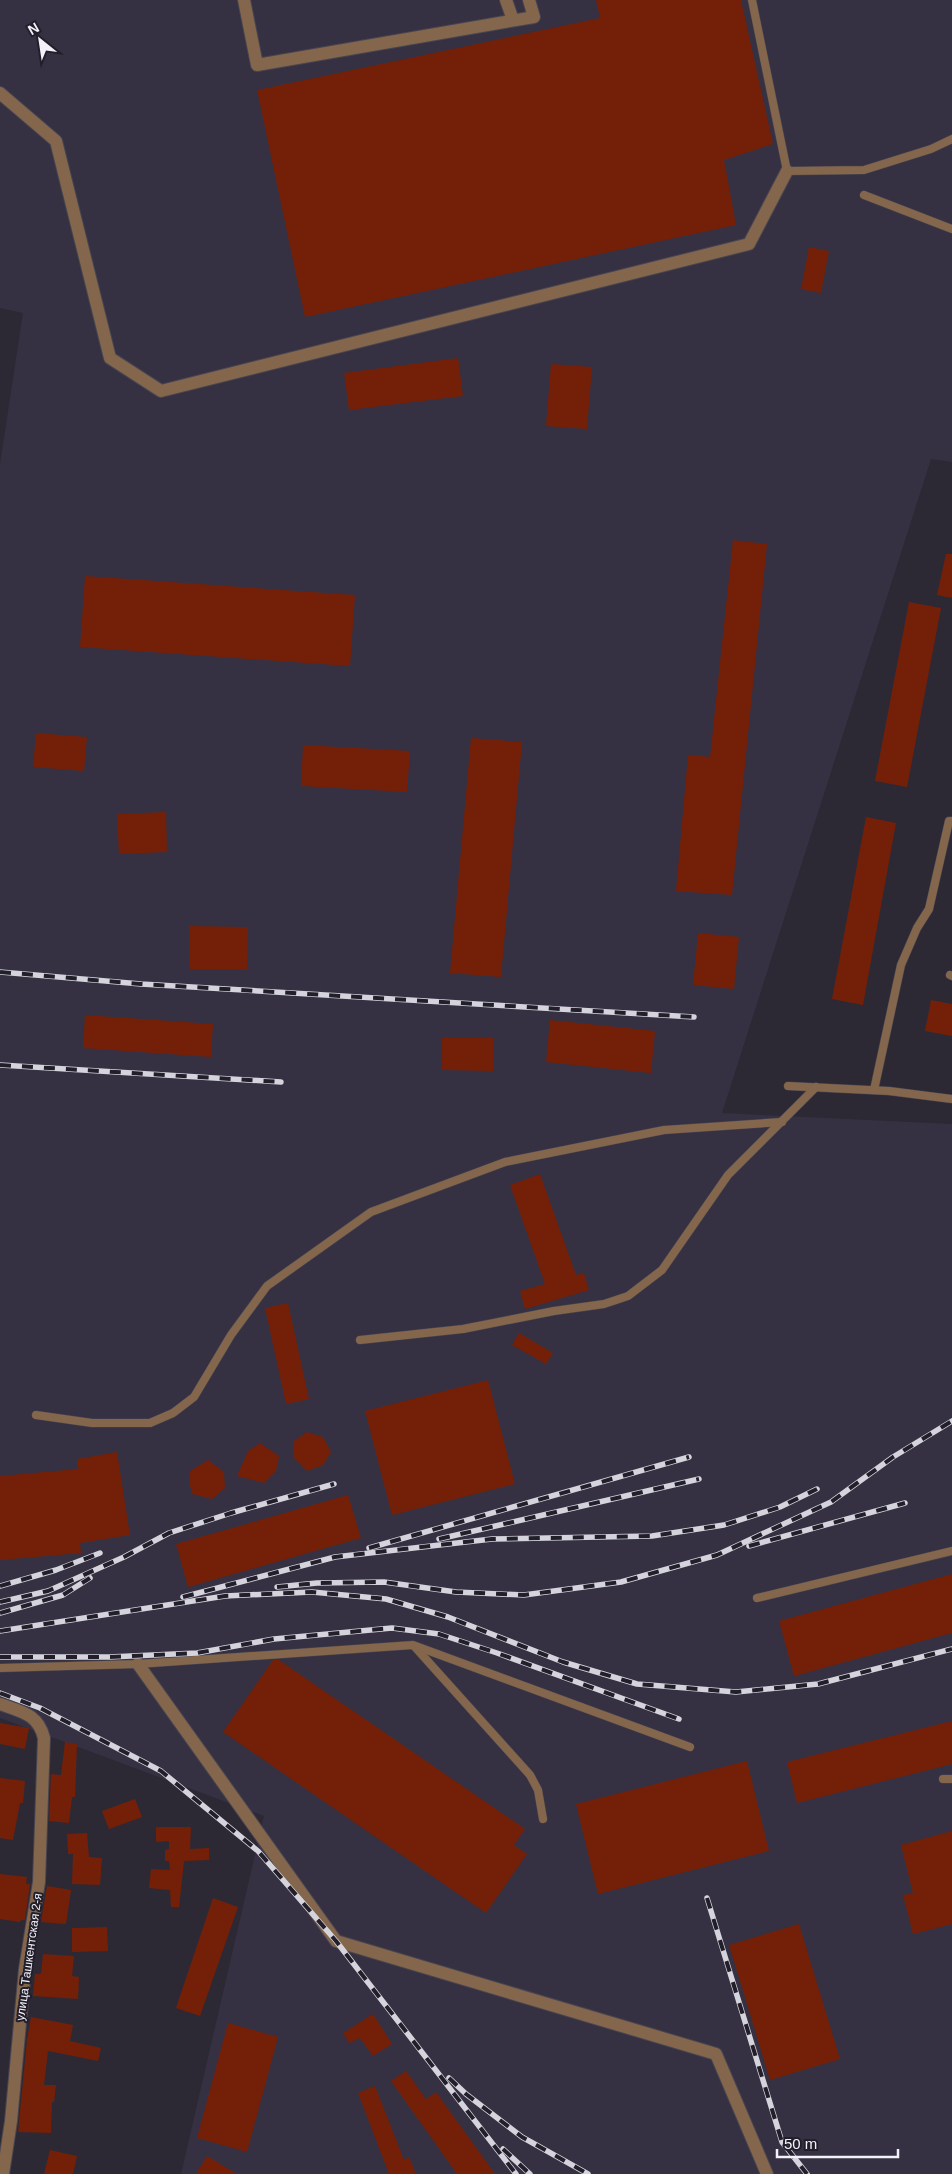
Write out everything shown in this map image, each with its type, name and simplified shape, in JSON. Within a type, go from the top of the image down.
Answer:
[{"type":"street","points":[[244,0],[258,65],[534,17],[528,0]]},
{"type":"street","points":[[506,0],[513,20]]},
{"type":"street","points":[[0,93],[56,140],[110,358],[161,391],[749,244],[787,171]]},
{"type":"street","points":[[138,1664],[336,1941],[716,2054],[767,2174]]},
{"type":"street","name":"улица Ташкентская 2-я","points":[[0,1704],[29,1714],[41,1726],[44,1738],[39,1882],[25,1969],[11,2121],[3,2174]]},
{"type":"lane","points":[[752,0],[787,171],[864,170],[931,150],[952,139]]},
{"type":"lane","points":[[864,195],[952,229]]},
{"type":"lane","points":[[874,1090],[901,965],[928,908],[951,820]]},
{"type":"lane","points":[[788,1086],[874,1090],[952,1099]]},
{"type":"lane","points":[[360,1340],[463,1329],[554,1311],[604,1304],[628,1296],[662,1270],[728,1175],[816,1087]]},
{"type":"lane","points":[[36,1415],[92,1423],[150,1423],[173,1413],[194,1397],[231,1335],[267,1286],[370,1212],[505,1162],[664,1130],[782,1122]]},
{"type":"lane","points":[[757,1598],[952,1551]]},
{"type":"lane","points":[[413,1645],[530,1775],[538,1790],[543,1819]]},
{"type":"lane","points":[[0,1668],[138,1664],[413,1645],[690,1747]]},
{"type":"lane","points":[[943,1780],[952,1779]]},
{"type":"shaded area","points":[[0,0],[952,0],[952,462],[931,459],[722,1113],[952,1124],[952,2174],[181,2174],[264,1816],[0,1718],[0,464],[23,313],[0,308]]},
{"type":"building","points":[[596,0],[741,0],[773,144],[724,160],[736,225],[305,317],[257,90],[600,18]]},
{"type":"building","points":[[809,247],[829,251],[821,293],[801,289]]},
{"type":"building","points":[[458,358],[463,396],[349,410],[344,373]]},
{"type":"building","points":[[551,364],[592,367],[587,429],[546,426]]},
{"type":"building","points":[[733,540],[767,544],[732,895],[676,891],[688,755],[710,757]]},
{"type":"building","points":[[946,554],[952,554],[952,598],[937,595]]},
{"type":"building","points":[[85,576],[355,595],[350,666],[80,647]]},
{"type":"building","points":[[909,602],[941,608],[907,787],[875,781]]},
{"type":"building","points":[[36,733],[87,737],[84,771],[33,767]]},
{"type":"building","points":[[471,738],[522,742],[501,977],[450,973]]},
{"type":"building","points":[[303,745],[410,751],[407,792],[301,786]]},
{"type":"building","points":[[166,812],[167,852],[119,854],[117,814]]},
{"type":"building","points":[[866,817],[896,823],[863,1005],[832,999]]},
{"type":"building","points":[[189,926],[248,927],[247,969],[189,969]]},
{"type":"building","points":[[698,933],[739,937],[734,989],[693,985]]},
{"type":"building","points":[[931,1000],[952,1004],[952,1036],[925,1031]]},
{"type":"building","points":[[85,1015],[213,1024],[211,1057],[83,1048]]},
{"type":"building","points":[[550,1020],[655,1031],[651,1073],[546,1062]]},
{"type":"building","points":[[442,1038],[493,1038],[493,1071],[442,1070]]},
{"type":"building","points":[[540,1174],[576,1275],[584,1273],[589,1290],[525,1309],[520,1291],[545,1284],[510,1185]]},
{"type":"building","points":[[288,1303],[309,1399],[286,1404],[265,1308]]},
{"type":"building","points":[[519,1333],[553,1353],[546,1364],[512,1345]]},
{"type":"building","points":[[488,1380],[515,1484],[392,1515],[365,1411]]},
{"type":"building","points":[[307,1432],[323,1437],[331,1452],[323,1465],[307,1471],[294,1458],[294,1441]]},
{"type":"building","points":[[260,1443],[279,1456],[276,1471],[264,1483],[237,1476],[248,1451]]},
{"type":"building","points":[[117,1452],[130,1535],[80,1543],[81,1553],[0,1560],[0,1476],[78,1469],[77,1459]]},
{"type":"building","points":[[208,1460],[224,1472],[225,1488],[212,1499],[192,1494],[189,1481],[190,1471]]},
{"type":"building","points":[[348,1495],[361,1538],[188,1587],[176,1544]]},
{"type":"building","points":[[952,1574],[952,1633],[794,1676],[779,1621]]},
{"type":"building","points":[[273,1660],[279,1660],[525,1829],[514,1845],[527,1854],[486,1913],[223,1732]]},
{"type":"building","points":[[952,1721],[952,1764],[797,1803],[787,1762]]},
{"type":"building","points":[[0,1723],[29,1728],[25,1749],[0,1744]]},
{"type":"building","points":[[65,1742],[77,1744],[75,1797],[72,1797],[69,1823],[49,1821],[51,1774],[61,1775]]},
{"type":"building","points":[[747,1761],[769,1851],[598,1894],[576,1804]]},
{"type":"building","points":[[0,1778],[25,1781],[23,1803],[20,1803],[13,1840],[0,1838]]},
{"type":"building","points":[[135,1799],[142,1817],[109,1829],[102,1811]]},
{"type":"building","points":[[156,1827],[191,1827],[190,1849],[209,1848],[209,1860],[184,1861],[179,1907],[171,1907],[170,1890],[149,1888],[151,1869],[170,1870],[169,1861],[165,1861],[165,1850],[169,1849],[169,1841],[156,1842]]},
{"type":"building","points":[[952,1831],[952,1924],[913,1934],[903,1895],[913,1893],[901,1845]]},
{"type":"building","points":[[87,1833],[89,1857],[102,1858],[100,1885],[72,1884],[73,1854],[68,1854],[67,1834]]},
{"type":"building","points":[[0,1874],[27,1877],[26,1884],[30,1884],[25,1920],[20,1922],[0,1919]]},
{"type":"building","points":[[47,1886],[71,1890],[66,1924],[41,1922]]},
{"type":"building","points":[[213,1898],[238,1907],[200,2016],[176,2008]]},
{"type":"building","points":[[799,1924],[840,2059],[770,2080],[729,1945]]},
{"type":"building","points":[[107,1927],[108,1951],[72,1952],[72,1928]]},
{"type":"building","points":[[43,1954],[74,1956],[72,1976],[79,1977],[78,1999],[33,1996],[35,1974],[41,1974]]},
{"type":"building","points":[[373,2014],[392,2044],[373,2056],[360,2038],[349,2043],[343,2033]]},
{"type":"building","points":[[31,2017],[73,2025],[70,2041],[101,2048],[98,2061],[48,2051],[44,2085],[56,2085],[54,2102],[52,2102],[51,2133],[18,2132]]},
{"type":"building","points":[[228,2023],[278,2037],[247,2152],[197,2138]]},
{"type":"building","points":[[406,2071],[426,2099],[436,2092],[495,2174],[457,2174],[391,2081]]},
{"type":"building","points":[[375,2086],[404,2160],[409,2157],[416,2174],[389,2174],[358,2093]]},
{"type":"building","points":[[50,2150],[77,2156],[73,2174],[44,2174]]},
{"type":"building","points":[[207,2156],[237,2174],[196,2174]]},
{"type":"railway","points":[[0,972],[141,984],[694,1017]]},
{"type":"railway","points":[[0,1065],[281,1082]]},
{"type":"railway","points":[[277,1587],[317,1583],[384,1582],[456,1592],[524,1595],[621,1582],[717,1555],[831,1502],[893,1457],[952,1421]]},
{"type":"railway","points":[[369,1548],[689,1457]]},
{"type":"railway","points":[[439,1539],[699,1479]]},
{"type":"railway","points":[[0,1602],[48,1591],[124,1557],[169,1533],[231,1513],[334,1484]]},
{"type":"railway","points":[[183,1597],[335,1557],[492,1539],[652,1536],[724,1525],[780,1507],[817,1489]]},
{"type":"railway","points":[[749,1546],[905,1503]]},
{"type":"railway","points":[[0,1586],[56,1570],[100,1553]]},
{"type":"railway","points":[[0,1613],[63,1595],[90,1578]]},
{"type":"railway","points":[[0,1631],[225,1596],[312,1592],[386,1599],[448,1617],[563,1662],[637,1684],[736,1692],[818,1684],[952,1649]]},
{"type":"railway","points":[[0,1657],[109,1657],[197,1653],[274,1639],[392,1628],[439,1634],[679,1719]]},
{"type":"railway","points":[[0,1693],[40,1708],[161,1771],[258,1851],[336,1941],[516,2174]]},
{"type":"railway","points":[[707,1898],[782,2142],[807,2174]]},
{"type":"railway","points":[[449,2078],[466,2094],[522,2137],[588,2174]]},
{"type":"railway","points":[[503,2149],[530,2174]]}]
